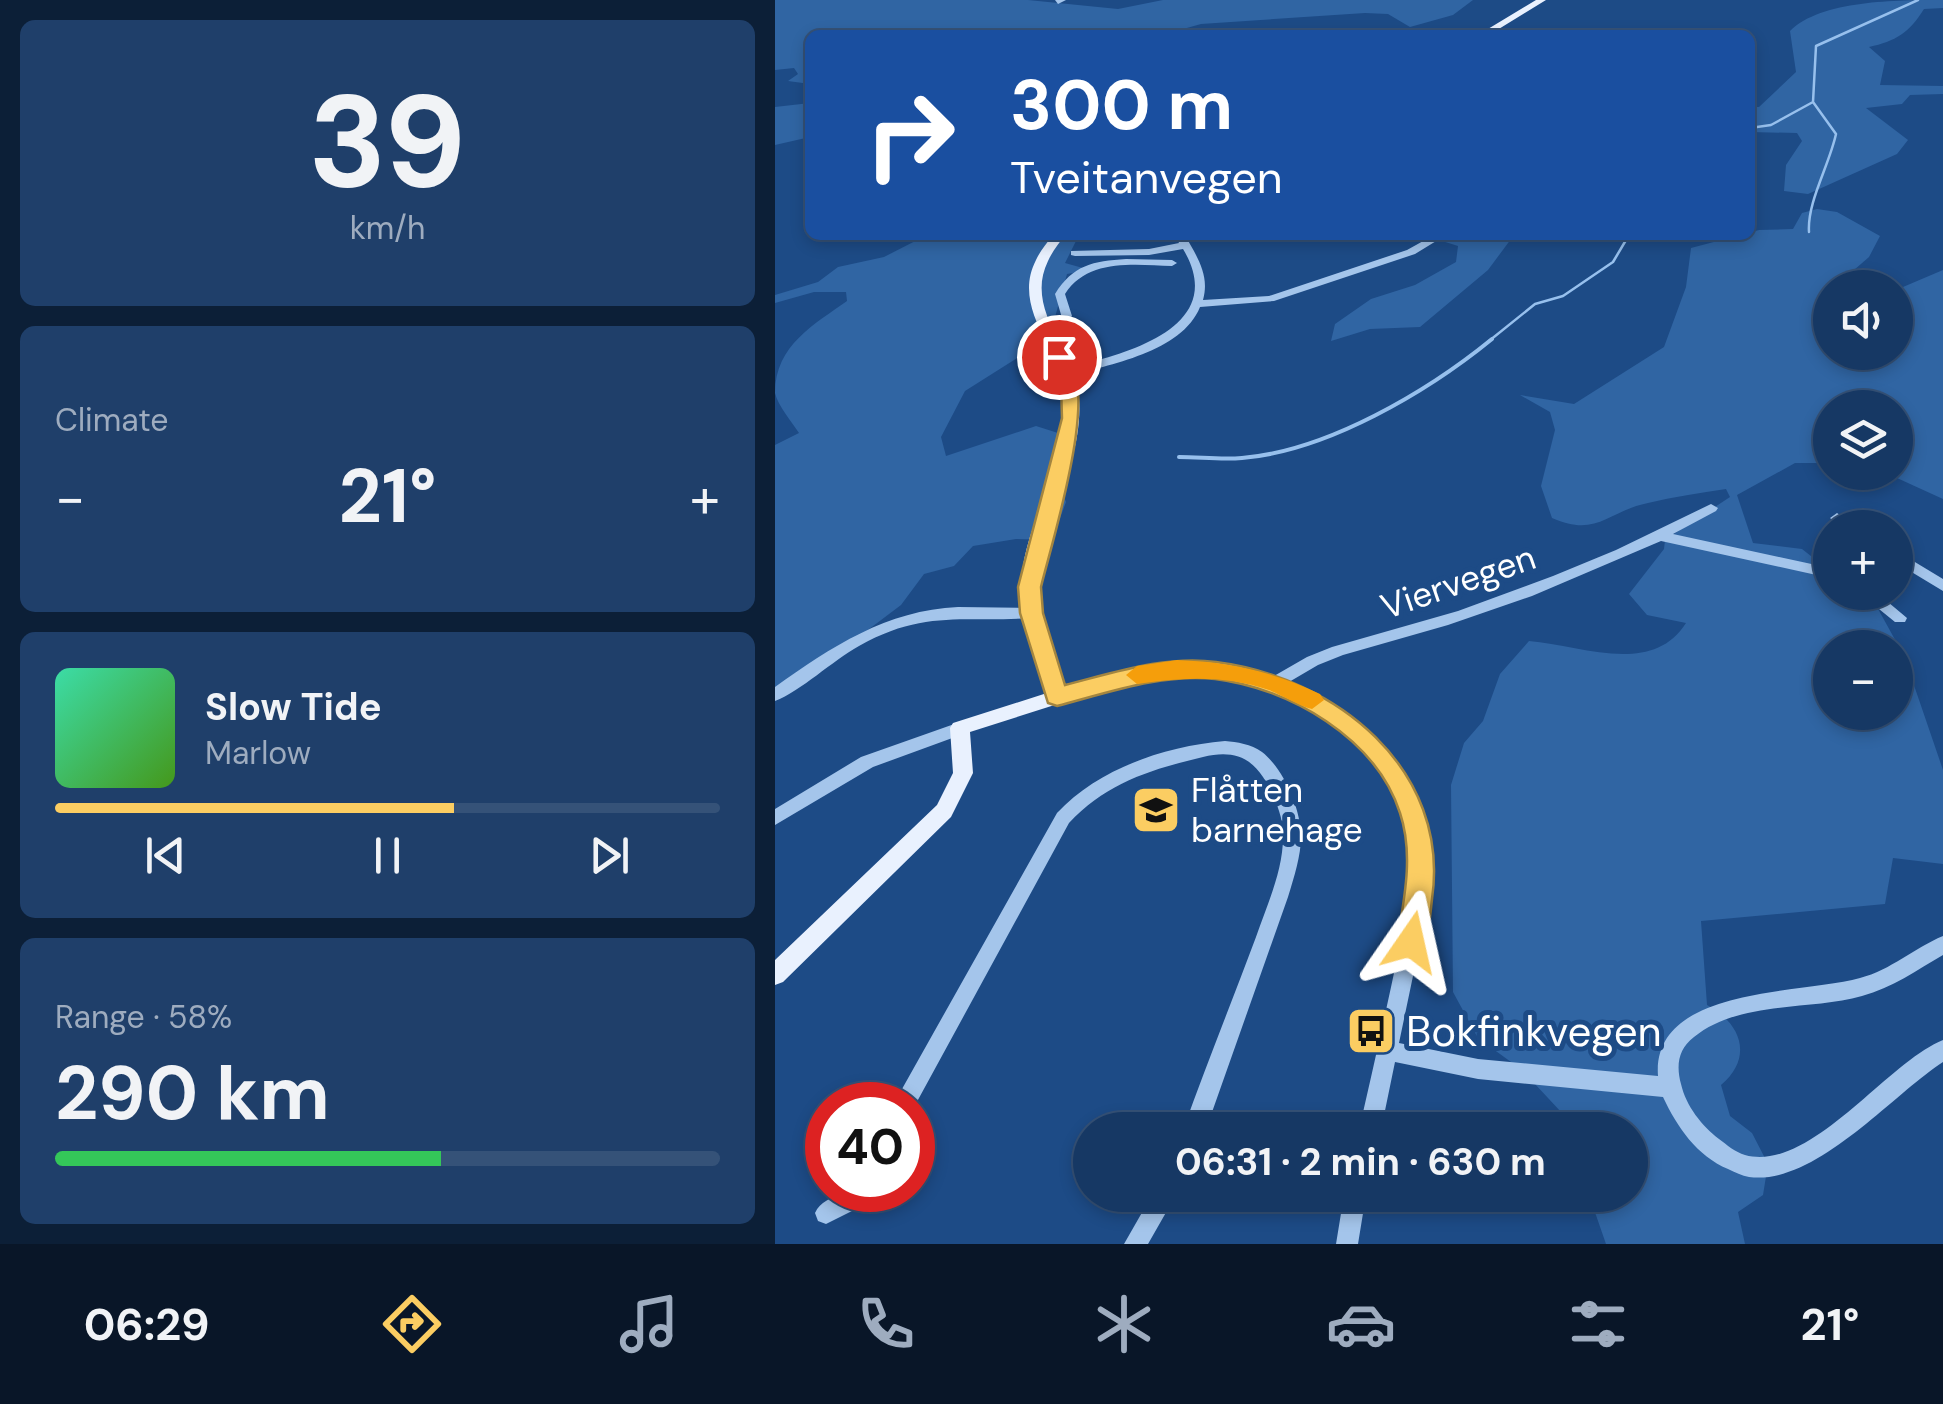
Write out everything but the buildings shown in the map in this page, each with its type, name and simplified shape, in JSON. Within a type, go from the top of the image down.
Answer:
[{"type":"main road","points":[[1491,30],[1541,0]]},
{"type":"main road","points":[[775,975],[944,811],[963,773],[960,728],[1057,697],[1031,613],[1031,574],[1071,418],[1067,372],[1038,317],[1033,294],[1041,262],[1056,240]]},
{"type":"street","points":[[1067,372],[1147,348],[1174,332],[1196,304],[1199,272],[1182,240],[1133,262]]},
{"type":"street","points":[[1196,304],[1244,304],[1287,294],[1427,246],[1435,240]]},
{"type":"street","points":[[1075,253],[1164,250]]},
{"type":"street","points":[[1066,316],[1061,294],[1069,280],[1092,268],[1133,262],[1172,263]]},
{"type":"street","name":"Viervegen","points":[[1276,683],[1307,664],[1462,616],[1661,536],[1711,508]]},
{"type":"street","points":[[1661,536],[1813,568]]},
{"type":"street","points":[[1913,569],[1943,586]]},
{"type":"street","points":[[1889,610],[1900,618]]},
{"type":"street","points":[[775,695],[863,636],[894,622],[949,613],[1031,613]]},
{"type":"street","points":[[1057,697],[1112,680],[1177,669],[1229,671],[1276,683],[1321,705],[1363,736],[1397,777],[1413,812],[1421,851],[1421,890],[1374,1112]]},
{"type":"street","points":[[775,818],[867,762],[960,728]]},
{"type":"street","points":[[916,1082],[1063,818],[1077,801],[1112,777],[1215,746],[1238,746],[1252,750],[1269,768],[1289,815],[1292,842],[1277,901],[1200,1112]]},
{"type":"street","points":[[1943,945],[1900,972],[1862,986],[1758,1003],[1686,1031],[1669,1051],[1669,1087],[1699,1135],[1726,1160],[1744,1168],[1765,1168],[1847,1132],[1907,1071],[1943,1050]]},
{"type":"street","points":[[1388,1051],[1477,1069],[1669,1087]]},
{"type":"street","points":[[1135,1244],[1155,1212]]},
{"type":"street","points":[[1347,1244],[1352,1212]]},
{"type":"shaded area","points":[[775,0],[1028,0],[1118,9],[1163,0],[1473,0],[1453,15],[1410,27],[1388,14],[1365,13],[1201,24],[1180,30],[805,30],[805,83],[788,81],[798,74],[794,68],[775,70]]},
{"type":"shaded area","points":[[1943,0],[1943,8],[1924,9],[1901,35],[1869,47],[1885,61],[1880,85],[1943,86],[1943,94],[1910,95],[1902,104],[1866,108],[1908,140],[1897,154],[1808,194],[1784,191],[1786,165],[1802,141],[1797,133],[1755,132],[1755,107],[1796,72],[1790,31],[1821,13],[1883,2]]},
{"type":"shaded area","points":[[805,104],[805,138],[775,145],[775,107]]},
{"type":"shaded area","points":[[1817,209],[1837,212],[1880,236],[1869,257],[1854,270],[1813,270],[1813,370],[1913,370],[1913,283],[1943,270],[1943,499],[1913,485],[1913,390],[1813,390],[1813,463],[1795,463],[1737,495],[1753,543],[1802,549],[1813,558],[1813,610],[1879,610],[1890,630],[1813,630],[1813,730],[1913,730],[1913,682],[1943,770],[1943,864],[1893,858],[1885,904],[1701,921],[1707,1005],[1728,1021],[1739,1041],[1738,1063],[1721,1085],[1730,1116],[1752,1133],[1768,1164],[1763,1195],[1738,1212],[1745,1244],[1606,1244],[1595,1212],[1648,1212],[1648,1112],[1561,1112],[1522,1070],[1478,1038],[1453,992],[1451,785],[1464,743],[1483,721],[1500,674],[1529,641],[1614,654],[1654,649],[1672,639],[1686,623],[1647,615],[1629,594],[1664,549],[1665,540],[1730,497],[1726,489],[1667,499],[1592,524],[1552,518],[1541,486],[1555,430],[1550,412],[1520,395],[1574,404],[1664,347],[1686,287],[1691,248],[1721,240],[1755,240],[1755,231],[1793,229],[1802,213]]},
{"type":"shaded area","points":[[917,240],[1076,240],[1065,263],[1090,270],[1067,274],[1052,328],[1044,341],[965,391],[941,437],[946,456],[1036,426],[1058,433],[1060,449],[1053,469],[1066,502],[1052,540],[1016,539],[973,546],[954,566],[924,574],[901,605],[824,663],[775,692],[775,445],[799,433],[775,393],[777,376],[789,349],[799,338],[847,301],[846,292],[814,292],[775,303],[775,295],[818,282],[838,267],[884,257]]},
{"type":"shaded area","points":[[1439,240],[1510,240],[1488,270],[1420,327],[1370,329],[1331,341],[1335,324],[1371,299],[1415,285],[1456,262],[1458,246]]},
{"type":"waterway","points":[[1813,102],[1816,46],[1918,0]]},
{"type":"waterway","points":[[1755,127],[1771,125],[1813,102]]},
{"type":"waterway","points":[[1809,232],[1811,209],[1836,134],[1813,102]]},
{"type":"waterway","points":[[1489,341],[1535,304],[1563,296],[1613,262],[1626,240]]},
{"type":"waterway","points":[[1179,457],[1242,458],[1308,444],[1407,398],[1492,339]]},
{"type":"slow traffic","points":[[1137,675],[1177,669],[1229,671],[1259,677],[1312,700]]},
{"type":"place","name":"Flåtten barnehage","points":[[1156,810]]},
{"type":"place","name":"Bokfinkvegen","points":[[1371,1031]]},
{"type":"route","points":[[1059,357],[1071,385],[1071,418],[1029,587],[1031,613],[1057,697],[1145,674],[1177,669],[1213,670],[1259,677],[1333,712],[1387,762],[1413,812],[1419,831],[1422,872],[1411,942]]}]
